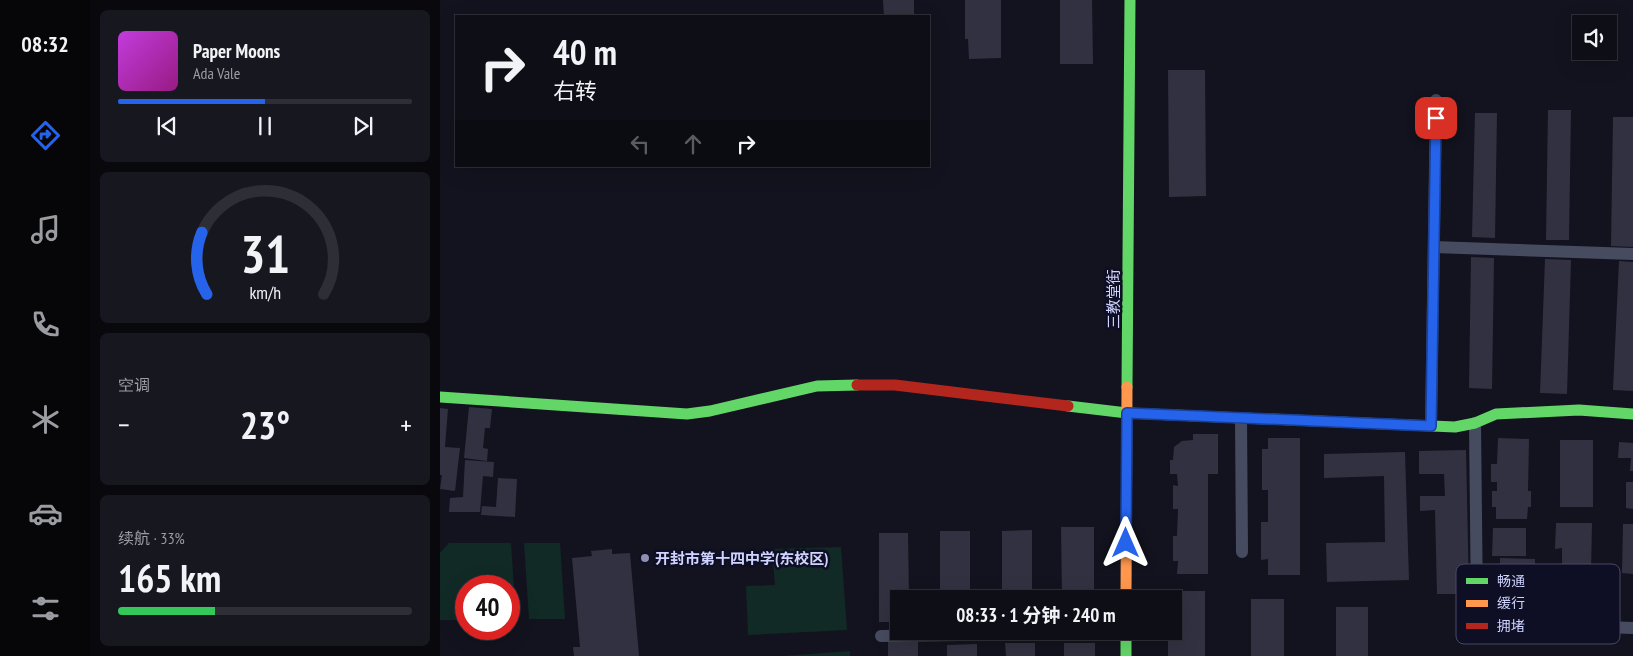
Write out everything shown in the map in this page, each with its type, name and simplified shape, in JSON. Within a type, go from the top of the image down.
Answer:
[{"type":"street","name":"三教堂街","points":[[1126,590],[1130,0]]},
{"type":"street","points":[[440,397],[687,414],[710,411],[817,386],[895,385],[1127,413],[1455,427],[1475,423],[1496,414],[1579,410],[1633,414]]},
{"type":"street","points":[[1126,640],[1126,656]]},
{"type":"lane","points":[[1431,426],[1436,100]]},
{"type":"lane","points":[[1434,247],[1633,254]]},
{"type":"lane","points":[[1241,418],[1242,552]]},
{"type":"lane","points":[[1475,423],[1476,564]]},
{"type":"lane","points":[[1620,628],[1633,628]]},
{"type":"lane","points":[[880,636],[890,636]]},
{"type":"green space","points":[[449,543],[511,543],[513,575],[455,575],[455,620],[440,620],[440,553]]},
{"type":"green space","points":[[524,543],[560,543],[565,619],[529,619]]},
{"type":"green space","points":[[841,547],[847,630],[748,635],[746,586],[775,585],[772,549]]},
{"type":"green space","points":[[850,651],[850,656],[783,656]]},
{"type":"building","points":[[883,0],[914,0],[914,15],[884,15]]},
{"type":"building","points":[[965,0],[1001,0],[1001,58],[969,59],[968,39],[965,39]]},
{"type":"building","points":[[1060,0],[1092,0],[1093,64],[1060,64]]},
{"type":"building","points":[[1168,70],[1205,70],[1206,196],[1169,197]]},
{"type":"building","points":[[1548,110],[1571,110],[1569,240],[1546,240]]},
{"type":"building","points":[[1475,113],[1497,113],[1495,238],[1472,237]]},
{"type":"building","points":[[1613,117],[1633,117],[1633,247],[1611,246]]},
{"type":"building","points":[[1471,257],[1494,258],[1492,389],[1469,388]]},
{"type":"building","points":[[1545,259],[1571,260],[1567,394],[1540,393]]},
{"type":"building","points":[[1619,261],[1633,262],[1633,391],[1613,390]]},
{"type":"building","points":[[469,407],[492,409],[490,428],[485,428],[483,448],[488,449],[487,461],[464,458]]},
{"type":"building","points":[[440,408],[448,409],[445,447],[460,448],[455,491],[440,489],[442,475],[440,475]]},
{"type":"building","points":[[1193,434],[1218,434],[1218,474],[1208,474],[1208,574],[1177,574],[1178,561],[1173,561],[1173,536],[1177,536],[1178,509],[1173,509],[1173,485],[1178,486],[1177,474],[1170,474],[1170,460],[1173,460],[1174,447],[1182,441],[1193,440]]},
{"type":"building","points":[[1268,438],[1300,438],[1300,575],[1268,575],[1268,559],[1261,560],[1261,522],[1268,522],[1268,490],[1262,490],[1262,449],[1268,449]]},
{"type":"building","points":[[1498,438],[1529,439],[1528,491],[1531,491],[1531,507],[1528,507],[1527,519],[1496,519],[1496,507],[1492,507],[1492,491],[1497,491],[1497,482],[1491,482],[1491,464],[1497,464]]},
{"type":"building","points":[[1560,440],[1593,440],[1593,507],[1560,507]]},
{"type":"building","points":[[1619,442],[1633,443],[1633,471],[1630,471],[1631,458],[1618,458]]},
{"type":"building","points":[[1466,450],[1468,564],[1456,564],[1456,594],[1437,594],[1435,510],[1420,511],[1420,496],[1445,496],[1444,474],[1419,474],[1419,451]]},
{"type":"building","points":[[1405,452],[1409,580],[1327,582],[1326,543],[1385,542],[1384,476],[1324,478],[1324,454]]},
{"type":"building","points":[[465,460],[494,462],[493,477],[483,476],[480,512],[449,512],[450,498],[463,497]]},
{"type":"building","points":[[498,478],[517,479],[515,517],[481,515],[482,506],[496,507]]},
{"type":"building","points":[[1626,482],[1633,482],[1633,509],[1626,508]]},
{"type":"building","points":[[1556,523],[1592,523],[1591,564],[1562,564],[1562,548],[1555,549]]},
{"type":"building","points":[[1623,524],[1633,524],[1633,574],[1622,573]]},
{"type":"building","points":[[1061,527],[1094,527],[1094,590],[1062,590]]},
{"type":"building","points":[[1493,528],[1526,528],[1526,556],[1492,556]]},
{"type":"building","points":[[1032,530],[1032,590],[1002,590],[1002,531]]},
{"type":"building","points":[[940,531],[970,531],[970,590],[940,590]]},
{"type":"building","points":[[879,533],[908,533],[909,590],[890,590],[890,622],[879,622]]},
{"type":"building","points":[[612,549],[612,554],[630,553],[639,656],[574,656],[573,647],[580,647],[572,558],[592,556],[591,551]]},
{"type":"building","points":[[1500,558],[1535,559],[1535,564],[1500,564]]},
{"type":"building","points":[[1182,591],[1205,591],[1205,656],[1168,656],[1168,640],[1182,640]]},
{"type":"building","points":[[1251,599],[1284,599],[1284,656],[1251,656]]},
{"type":"building","points":[[1336,607],[1368,607],[1368,656],[1336,656]]},
{"type":"building","points":[[888,642],[918,642],[918,656],[888,656]]},
{"type":"building","points":[[1005,643],[1035,643],[1035,656],[1006,656]]},
{"type":"building","points":[[1064,643],[1095,643],[1095,656],[1064,656]]},
{"type":"building","points":[[977,644],[977,656],[947,656],[947,645]]},
{"type":"traffic: fast","points":[[1127,387],[1130,0]]},
{"type":"traffic: fast","points":[[440,397],[687,414],[710,411],[817,386],[857,385]]},
{"type":"traffic: fast","points":[[1068,406],[1127,413],[1455,427],[1475,423],[1496,414],[1579,410],[1633,414]]},
{"type":"traffic: fast","points":[[1126,640],[1126,656]]},
{"type":"traffic: slow","points":[[1126,590],[1127,387]]},
{"type":"traffic: jam","points":[[857,385],[895,385],[1068,406]]},
{"type":"place","name":"开封市第十四中学(东校区)","points":[[645,558]]},
{"type":"route","points":[[1126,543],[1127,413],[1431,426],[1436,118]]}]
